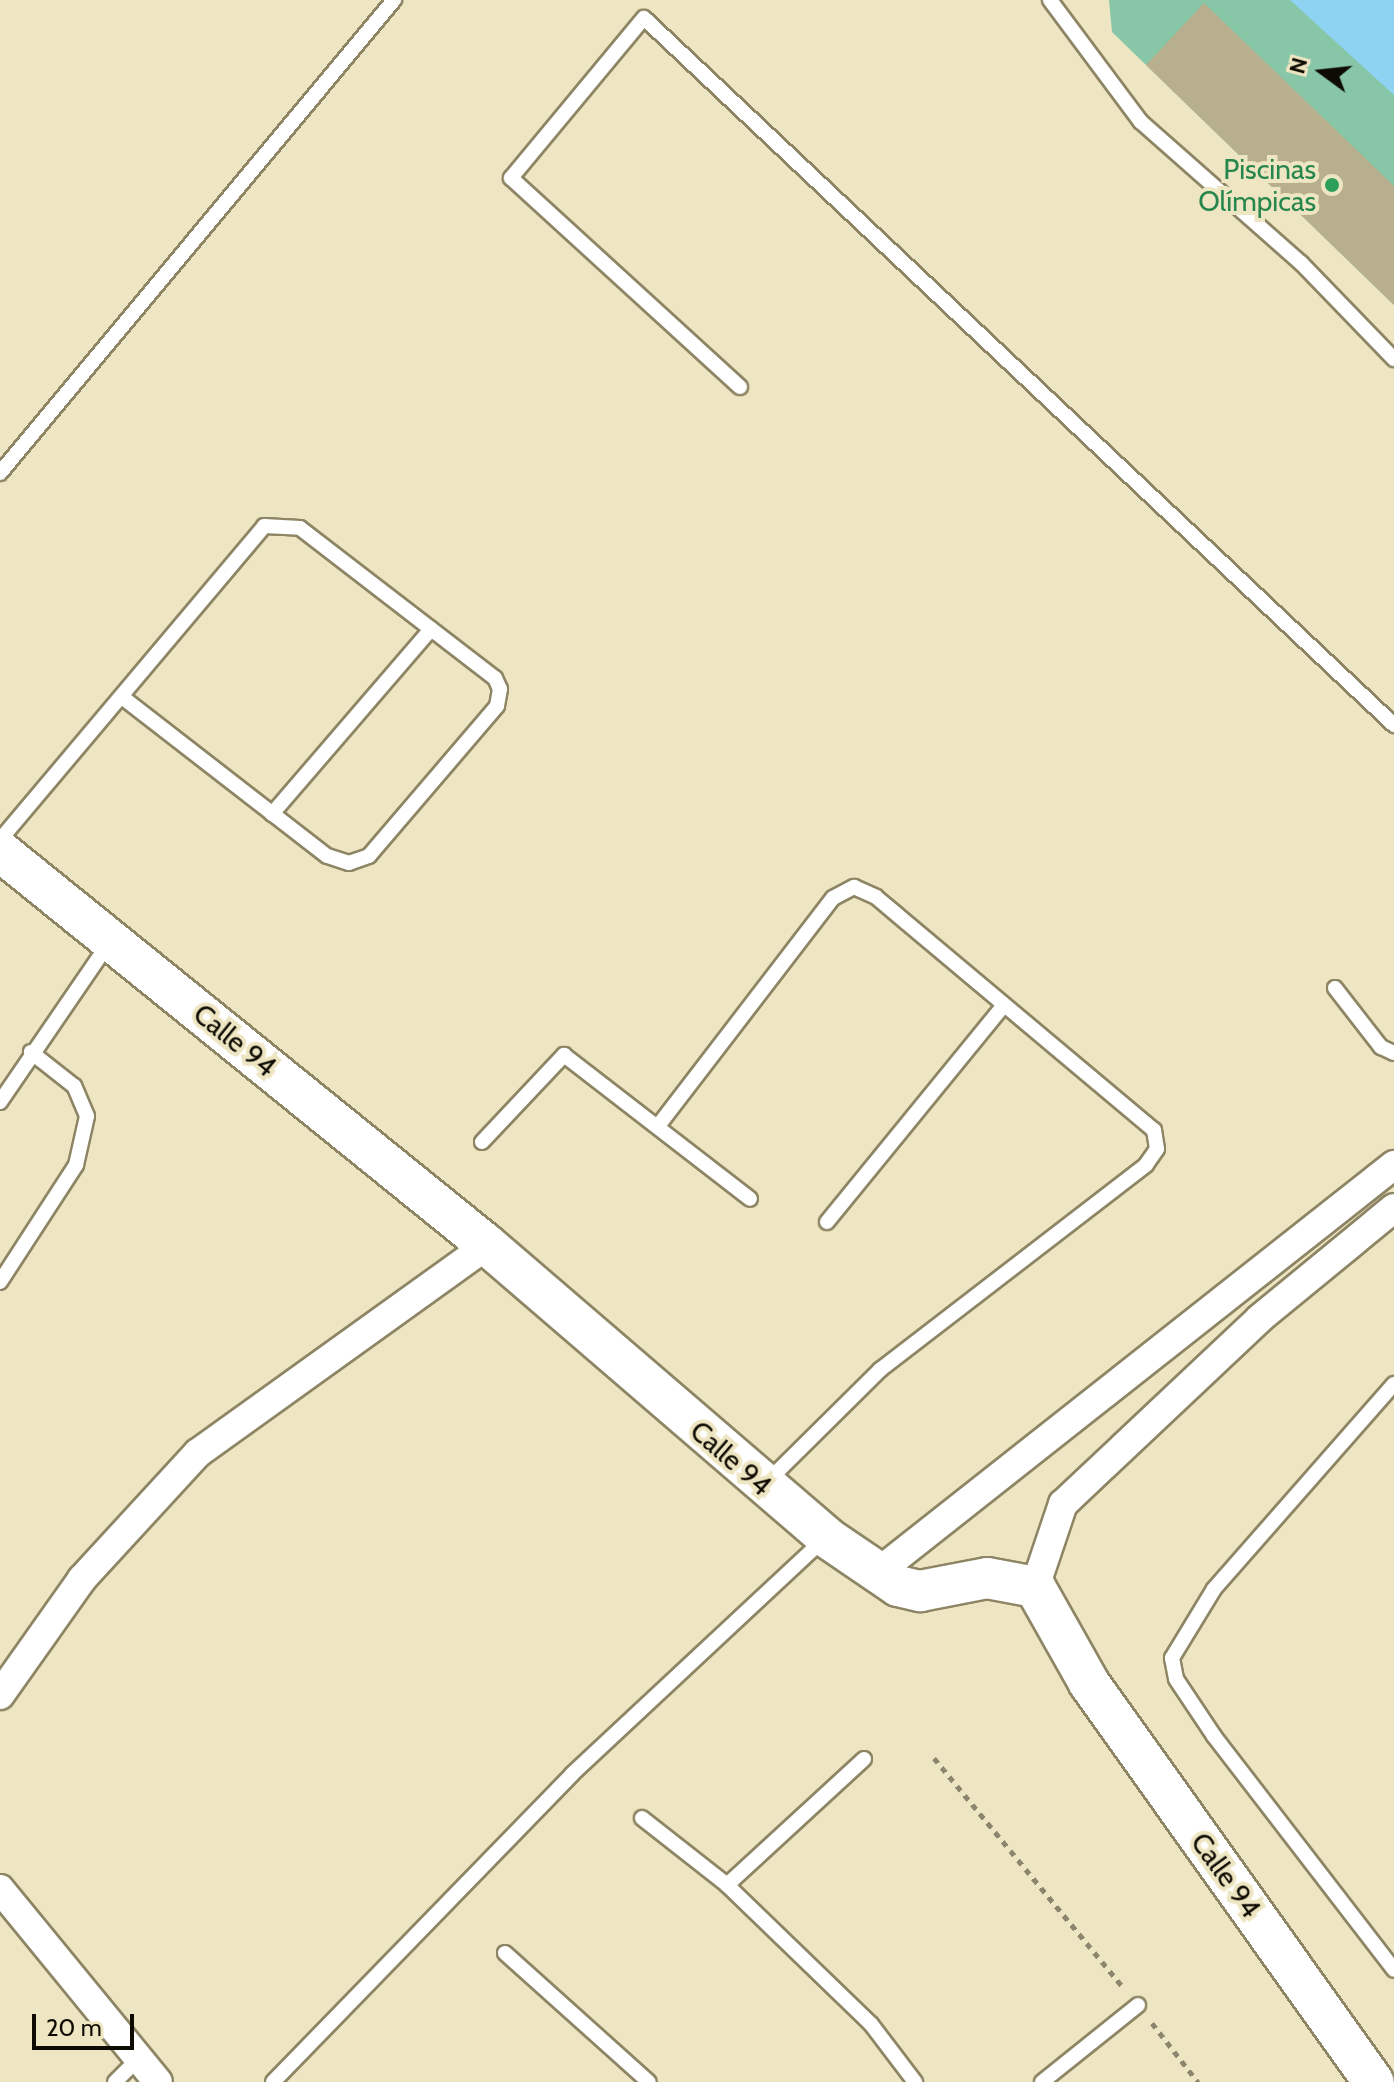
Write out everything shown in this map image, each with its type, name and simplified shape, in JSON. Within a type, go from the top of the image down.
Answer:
[{"type":"street","name":"Calle 94","points":[[0,851],[487,1245],[826,1537],[877,1573],[920,1591],[987,1578],[1035,1587],[1089,1683],[1374,2082]]},
{"type":"street","points":[[877,1573],[1394,1165]]},
{"type":"street","points":[[1035,1587],[1063,1504],[1259,1319],[1394,1208]]},
{"type":"street","points":[[0,1695],[82,1579],[198,1453],[487,1245]]},
{"type":"street","points":[[1237,1289],[1259,1319]]},
{"type":"street","points":[[0,1889],[158,2082]]},
{"type":"lane","points":[[0,473],[394,0]]},
{"type":"lane","points":[[1050,0],[1141,122],[1301,263],[1394,359]]},
{"type":"lane","points":[[740,387],[511,178],[644,18],[1394,725]]},
{"type":"lane","points":[[0,840],[123,698],[264,526],[280,522],[300,528],[495,678],[497,706],[369,856],[349,863],[327,856],[123,698]]},
{"type":"lane","points":[[272,814],[431,629]]},
{"type":"lane","points":[[658,1126],[833,898],[854,887],[876,897],[1154,1130],[1157,1149],[1146,1165],[880,1370],[764,1486]]},
{"type":"lane","points":[[0,1102],[31,1052],[112,939]]},
{"type":"lane","points":[[1335,988],[1381,1047],[1394,1053]]},
{"type":"lane","points":[[827,1222],[1004,1005]]},
{"type":"lane","points":[[0,1282],[76,1165],[87,1116],[74,1086],[31,1052]]},
{"type":"lane","points":[[482,1142],[564,1055],[750,1199]]},
{"type":"lane","points":[[1394,1384],[1214,1589],[1172,1658],[1176,1679],[1214,1736],[1394,1970]]},
{"type":"lane","points":[[273,2082],[572,1774],[826,1537]]},
{"type":"lane","points":[[727,1885],[864,1759]]},
{"type":"lane","points":[[642,1818],[727,1885],[871,2024],[915,2082]]},
{"type":"lane","points":[[505,1953],[569,2017],[649,2082]]},
{"type":"lane","points":[[1042,2082],[1138,2005]]},
{"type":"lane","points":[[115,2082],[138,2059]]},
{"type":"path","points":[[934,1758],[1198,2082]]},
{"type":"green space","name":"Piscinas Olímpicas","points":[[1109,0],[1394,0],[1394,305],[1112,32]]},
{"type":"water","points":[[1290,0],[1394,0],[1394,95]]},
{"type":"building","points":[[1204,3],[1394,186],[1394,305],[1146,65]]},
{"type":"place","name":"Piscinas Olímpicas","points":[[1332,185]]}]
